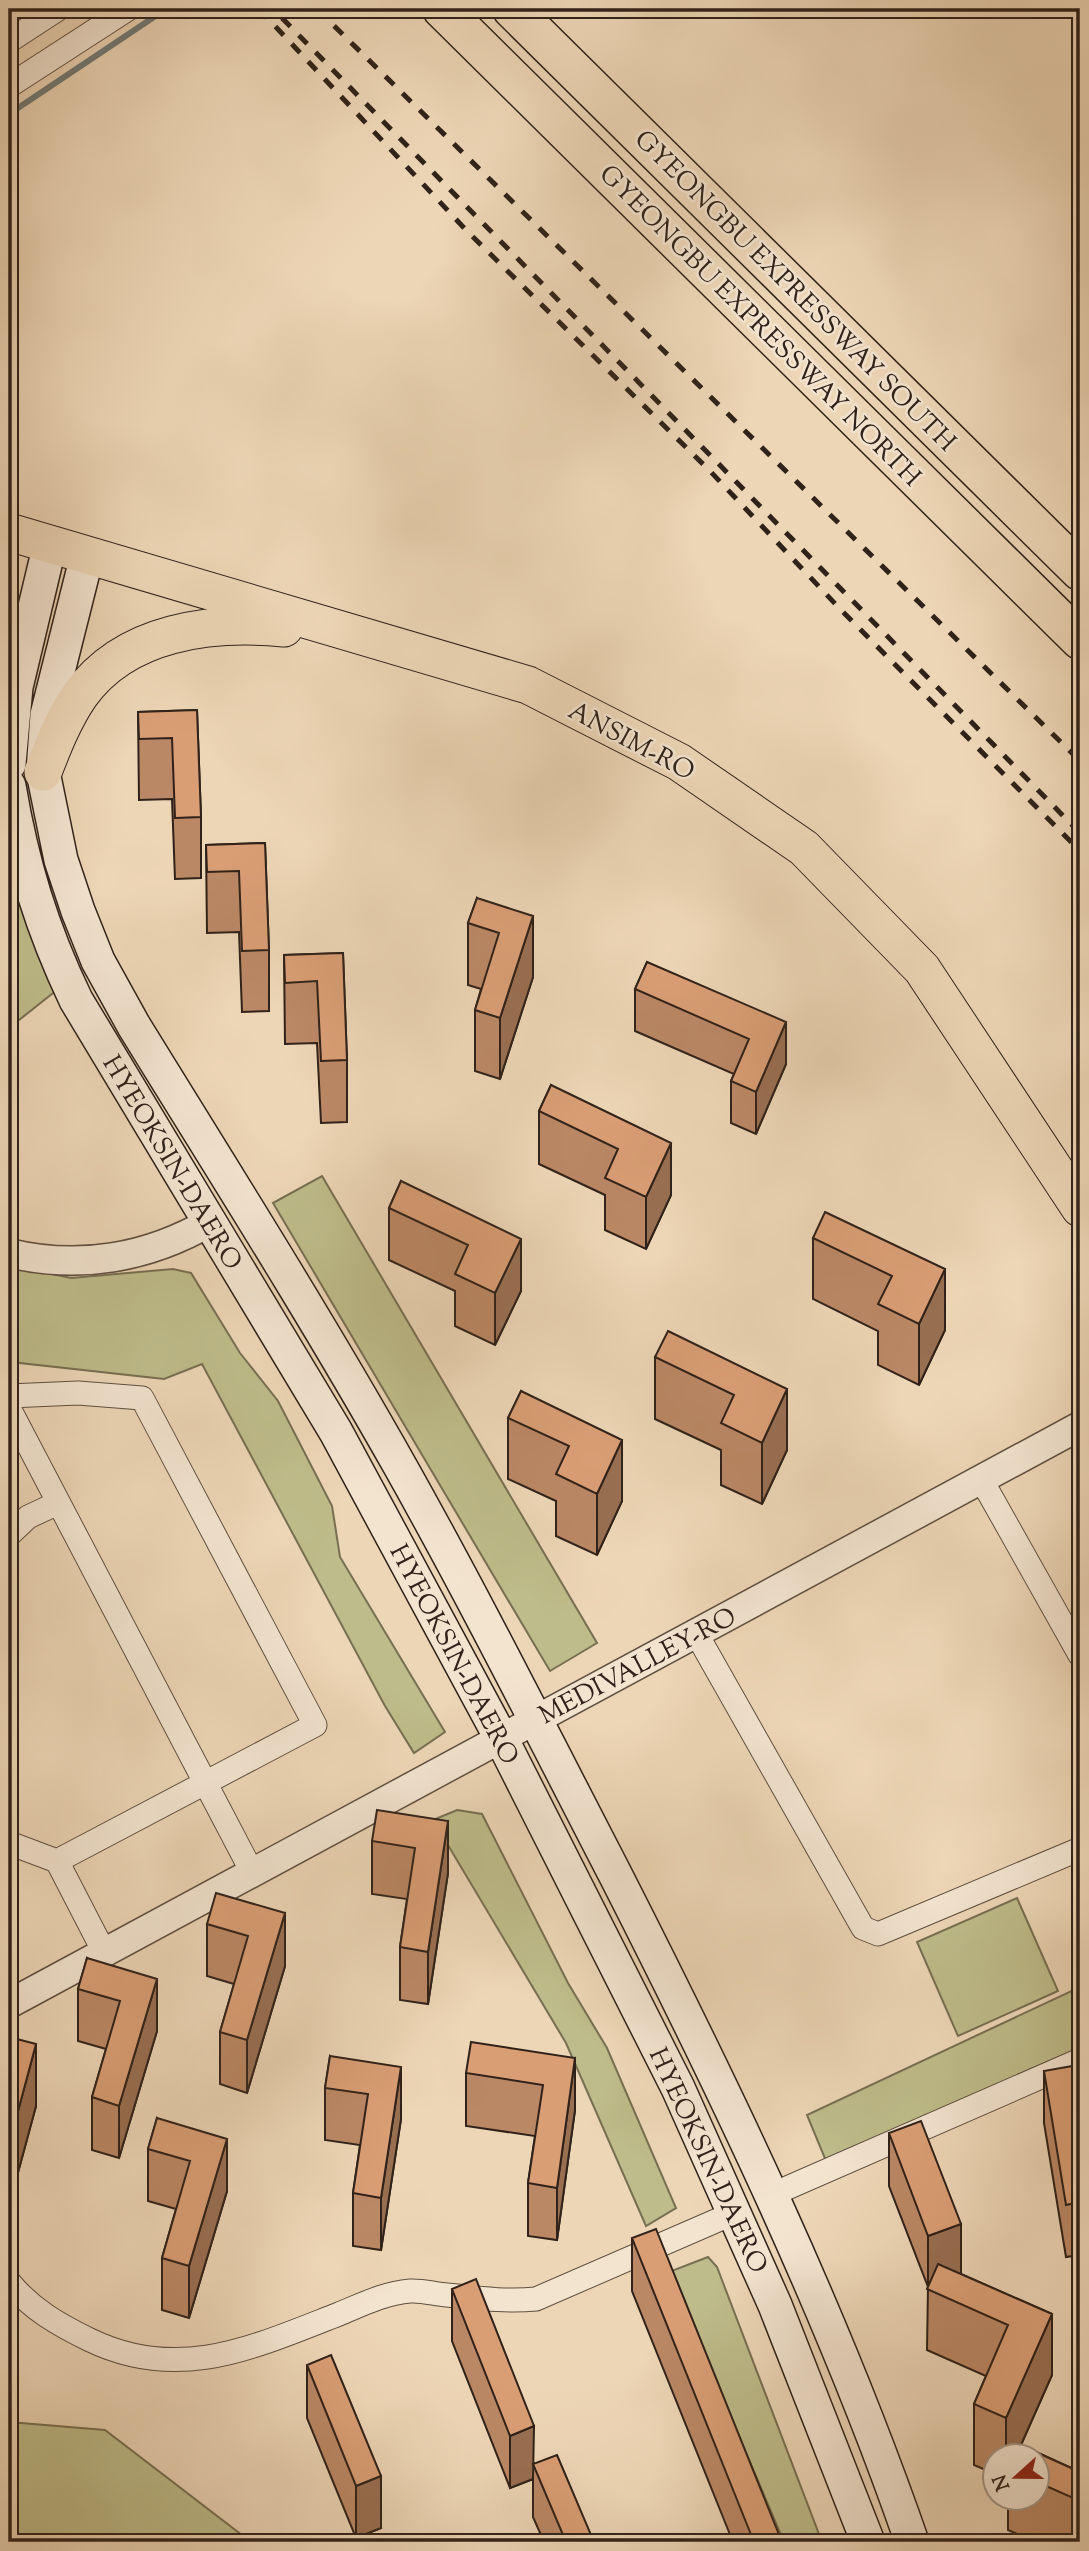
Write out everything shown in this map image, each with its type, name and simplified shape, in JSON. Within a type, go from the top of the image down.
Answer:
[{"type":"highway","name":"GYEONGBU EXPRESSWAY NORTH","points":[[442,9],[1080,640]]},
{"type":"highway","name":"GYEONGBU EXPRESSWAY SOUTH","points":[[512,9],[1080,571]]},
{"type":"main road","name":"ANSIM-RO","points":[[9,531],[528,685],[679,762],[804,848],[922,969],[1080,1208]]},
{"type":"main road","points":[[50,544],[16,687],[26,768],[99,961],[134,1026],[400,1465],[536,1720],[699,2040],[771,2195],[829,2325],[912,2542]]},
{"type":"main road","points":[[26,768],[47,715],[87,555]]},
{"type":"main road","points":[[26,768],[53,744],[79,696],[108,667],[148,642],[176,633],[225,626],[262,626],[357,635]]},
{"type":"main road","name":"HYEOKSIN-DAERO","points":[[9,786],[19,846],[51,949],[76,1000],[336,1432],[501,1738],[678,2088],[775,2305],[868,2542]]},
{"type":"street","points":[[9,41],[58,9]]},
{"type":"street","points":[[9,86],[128,9]]},
{"type":"street","points":[[9,1253],[69,1262],[119,1258],[186,1236],[210,1222]]},
{"type":"street","points":[[9,1396],[78,1393],[142,1398],[315,1725],[206,1785],[57,1861]]},
{"type":"street","points":[[9,1408],[253,1872]]},
{"type":"street","name":"MEDIVALLEY-RO","points":[[9,2004],[1080,1426]]},
{"type":"street","points":[[981,1479],[1080,1655]]},
{"type":"street","points":[[9,1535],[28,1517],[58,1503]]},
{"type":"street","points":[[696,1633],[863,1928],[878,1934],[1080,1849]]},
{"type":"street","points":[[9,1843],[57,1861],[104,1952]]},
{"type":"street","points":[[771,2195],[1080,2060]]},
{"type":"street","points":[[9,2282],[22,2298],[59,2325],[110,2350],[152,2360],[190,2361],[225,2356],[380,2298],[410,2291],[509,2302],[536,2299],[734,2213]]},
{"type":"shaded area","points":[[9,786],[67,982],[9,1028]]},
{"type":"shaded area","points":[[322,1176],[597,1643],[550,1671],[273,1203]]},
{"type":"shaded area","points":[[9,1265],[71,1278],[173,1269],[191,1273],[240,1353],[278,1401],[332,1506],[340,1557],[445,1732],[414,1753],[385,1706],[202,1364],[164,1379],[11,1362]]},
{"type":"shaded area","points":[[457,1810],[482,1814],[568,1983],[607,2048],[676,2208],[646,2226],[566,2043],[433,1820]]},
{"type":"shaded area","points":[[1017,1898],[1058,1991],[958,2036],[917,1942]]},
{"type":"shaded area","points":[[1080,1987],[1080,2054],[826,2161],[807,2115]]},
{"type":"shaded area","points":[[708,2257],[717,2267],[822,2542],[784,2542],[669,2272]]},
{"type":"shaded area","points":[[9,2422],[105,2430],[251,2542],[9,2542]]},
{"type":"building","points":[[197,710],[201,817],[175,818],[172,738],[139,739],[138,712]]},
{"type":"building","points":[[265,843],[269,950],[242,951],[239,871],[207,872],[206,845]]},
{"type":"building","points":[[477,898],[533,916],[500,1018],[475,1010],[499,933],[468,923]]},
{"type":"building","points":[[343,953],[347,1060],[321,1061],[317,981],[285,983],[284,955]]},
{"type":"building","points":[[647,962],[786,1022],[756,1092],[731,1081],[749,1039],[635,989]]},
{"type":"building","points":[[551,1085],[671,1143],[646,1197],[605,1178],[618,1149],[539,1111]]},
{"type":"building","points":[[401,1181],[521,1239],[495,1293],[455,1274],[468,1245],[389,1208]]},
{"type":"building","points":[[825,1212],[945,1269],[919,1324],[878,1304],[892,1276],[813,1238]]},
{"type":"building","points":[[668,1331],[787,1389],[762,1443],[721,1423],[734,1395],[655,1357]]},
{"type":"building","points":[[521,1391],[622,1440],[597,1494],[556,1474],[569,1446],[508,1418]]},
{"type":"building","points":[[377,1810],[448,1821],[428,1952],[400,1947],[415,1848],[372,1841]]},
{"type":"building","points":[[216,1893],[285,1913],[247,2040],[220,2032],[248,1936],[207,1924]]},
{"type":"building","points":[[87,1958],[157,1979],[119,2106],[92,2097],[120,2001],[78,1989]]},
{"type":"building","points":[[9,2037],[36,2044],[10,2141],[9,2140]]},
{"type":"building","points":[[471,2042],[575,2058],[557,2188],[528,2183],[543,2085],[466,2073]]},
{"type":"building","points":[[330,2056],[401,2067],[381,2198],[353,2193],[368,2094],[325,2088]]},
{"type":"building","points":[[1078,2065],[1080,2202],[1066,2205],[1044,2071]]},
{"type":"building","points":[[157,2118],[227,2139],[189,2266],[162,2258],[190,2161],[148,2149]]},
{"type":"building","points":[[921,2121],[961,2224],[928,2236],[889,2133]]},
{"type":"building","points":[[656,2229],[782,2542],[754,2542],[632,2238]]},
{"type":"building","points":[[938,2264],[1052,2314],[1006,2418],[974,2404],[1008,2325],[927,2289]]},
{"type":"building","points":[[476,2279],[534,2426],[510,2436],[452,2289]]},
{"type":"building","points":[[331,2355],[381,2476],[356,2486],[307,2365]]},
{"type":"building","points":[[557,2455],[594,2542],[566,2542],[533,2464]]},
{"type":"building","points":[[1050,2458],[1080,2472],[1080,2501],[1050,2488]]},
{"type":"building","points":[[1080,2525],[1080,2539],[1073,2542]]},
{"type":"waterway","points":[[9,114],[166,9]]},
{"type":"railway","points":[[259,9],[467,231],[710,471],[842,611],[1080,851]]},
{"type":"railway","points":[[317,9],[1080,761]]},
{"type":"railway","points":[[282,18],[1080,833]]}]
